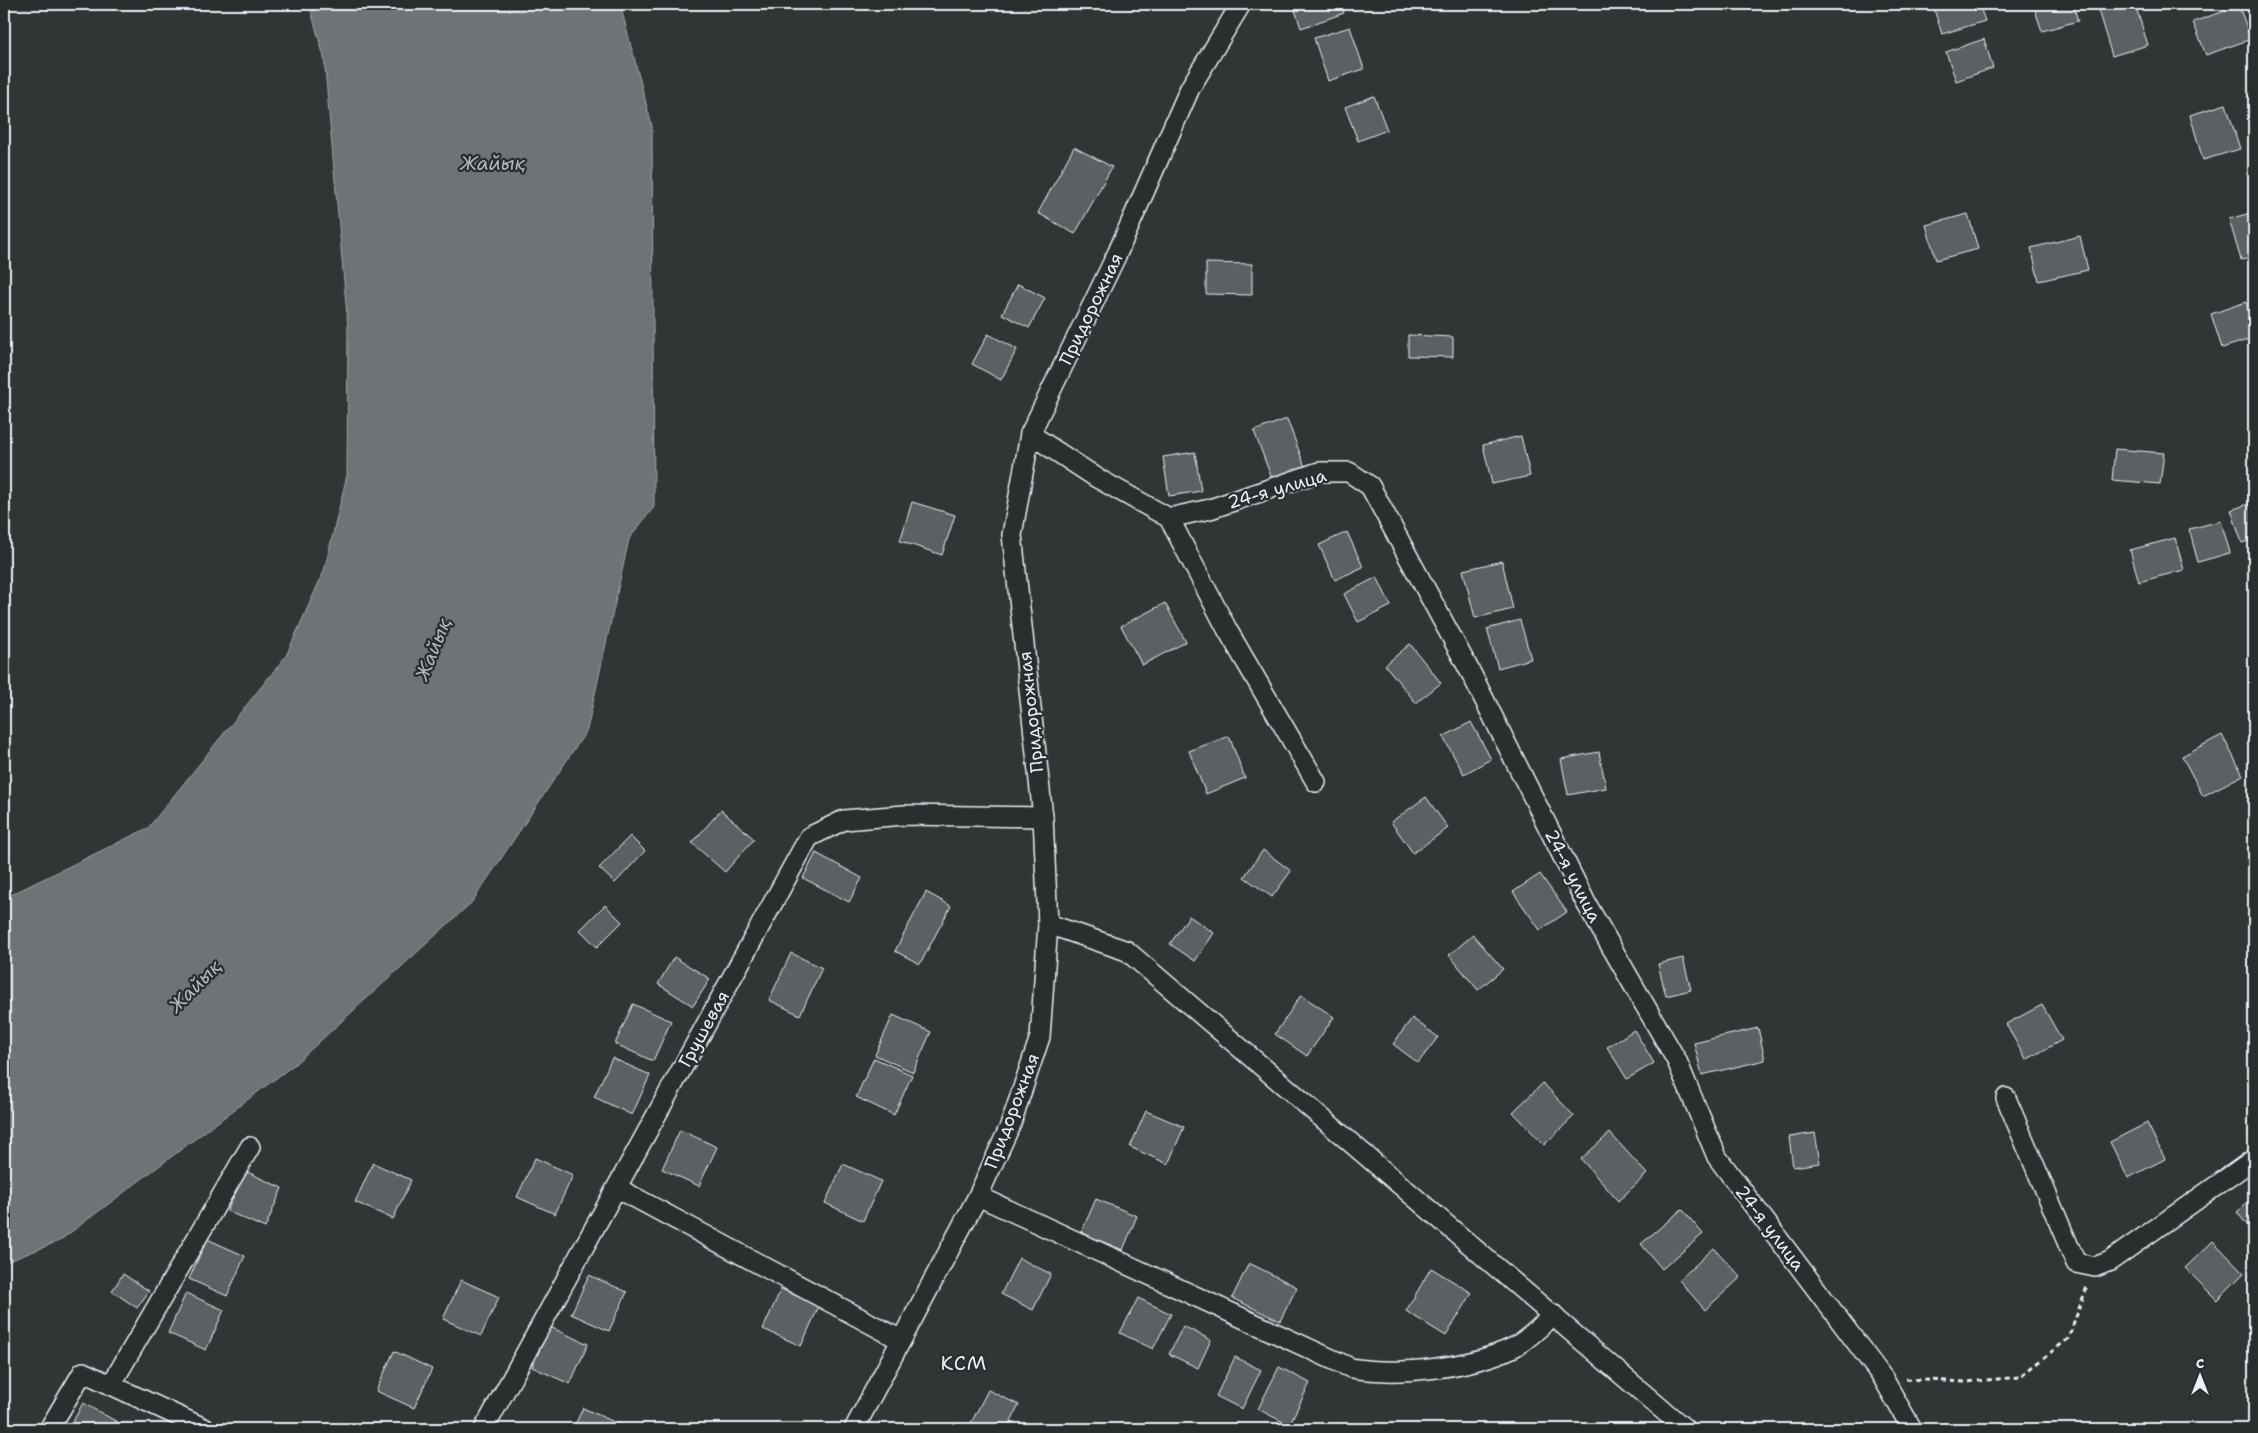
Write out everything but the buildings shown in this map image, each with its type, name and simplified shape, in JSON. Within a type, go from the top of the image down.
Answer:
[{"type":"street","name":"Придорожная","points":[[854,1429],[978,1196],[1010,1126],[1040,1037],[1048,924],[1042,817],[1012,535],[1030,434],[1117,254],[1190,88],[1241,4]]},
{"type":"street","points":[[1030,434],[1097,478],[1169,518],[1228,631],[1316,782]]},
{"type":"street","name":"24-я улица","points":[[1169,518],[1210,509],[1319,472],[1350,472],[1370,486],[1472,675],[1586,903],[1677,1061],[1717,1157],[1883,1378],[1912,1429]]},
{"type":"street","name":"Грушевая","points":[[484,1429],[809,838],[844,820],[895,815],[1042,817]]},
{"type":"street","points":[[1048,924],[1126,951],[1554,1315],[1685,1429]]},
{"type":"street","points":[[2006,1098],[2076,1263],[2095,1267],[2110,1261],[2254,1159]]},
{"type":"street","points":[[111,1385],[250,1147]]},
{"type":"street","points":[[617,1188],[901,1340]]},
{"type":"street","points":[[978,1196],[1351,1368],[1369,1371],[1458,1366],[1515,1346],[1554,1315]]},
{"type":"street","points":[[48,1429],[83,1372],[206,1429]]},
{"type":"path","points":[[1883,1378],[1967,1382],[2020,1376],[2068,1339],[2095,1267]]},
{"type":"water","name":"Жайық","points":[[309,4],[620,4],[652,126],[654,507],[629,539],[587,730],[472,902],[295,1064],[59,1241],[4,1263],[4,898],[148,828],[286,656],[324,571],[347,475],[348,327],[324,57]]},
{"type":"district","name":"КСМ","points":[[964,1363]]}]
